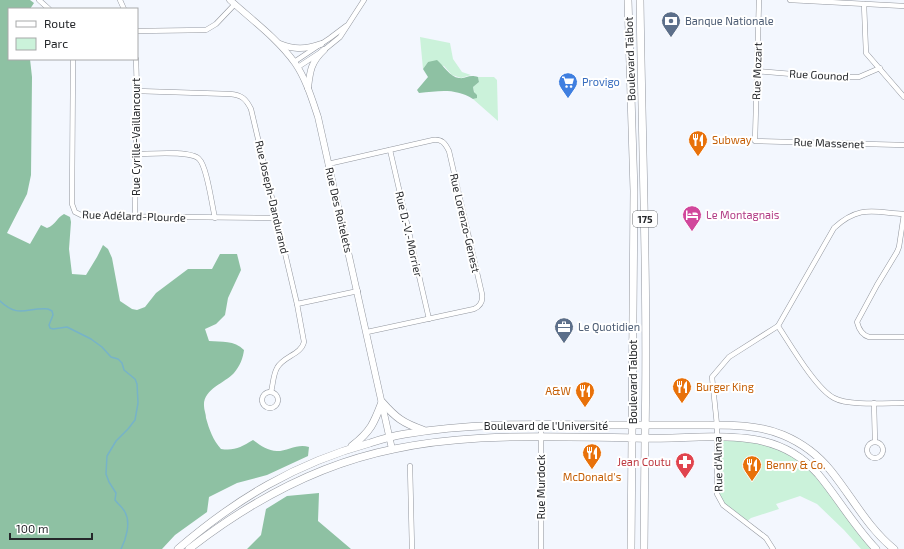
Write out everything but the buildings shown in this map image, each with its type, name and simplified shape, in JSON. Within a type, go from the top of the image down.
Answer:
[{"type":"main road","name":"Boulevard Talbot","points":[[628,0],[634,164],[631,549]]},
{"type":"main road","name":"Boulevard Talbot","points":[[640,0],[646,252],[644,549]]},
{"type":"main road","points":[[350,448],[363,437],[374,423],[382,402],[393,414],[406,424],[425,431]]},
{"type":"main road","name":"Boulevard de l'Université","points":[[178,549],[237,502],[267,484],[296,469],[350,448],[389,437],[425,431],[481,426],[717,425],[771,430],[783,434],[805,446],[831,471],[872,526],[894,549]]},
{"type":"main road","name":"Boulevard de l'Université","points":[[189,549],[244,510],[280,491],[315,474],[346,462],[392,449],[437,441],[541,437],[717,437],[752,438],[769,442],[800,458],[824,481],[862,534],[876,549]]},
{"type":"street","points":[[39,0],[48,8]]},
{"type":"street","points":[[296,65],[322,47],[353,19],[364,0]]},
{"type":"street","name":"Rue Mozart","points":[[755,141],[759,0]]},
{"type":"street","points":[[790,0],[904,6]]},
{"type":"street","points":[[138,31],[206,30],[216,24],[232,2]]},
{"type":"street","name":"Rue Des Roitelets","points":[[232,2],[279,44],[296,65],[308,88],[318,117],[392,449]]},
{"type":"street","points":[[864,4],[866,53],[904,97]]},
{"type":"street","points":[[279,44],[296,49],[322,47]]},
{"type":"street","points":[[308,88],[311,67],[322,47]]},
{"type":"street","name":"Rue Adélard-Plourde","points":[[73,60],[72,208],[75,212],[83,216],[276,218]]},
{"type":"street","name":"Rue Cyrille-Vaillancourt","points":[[135,216],[136,60]]},
{"type":"street","name":"Rue Gounod","points":[[756,71],[828,77],[859,77],[880,68]]},
{"type":"street","name":"Rue Joseph-Dandurand","points":[[137,91],[239,95],[244,98],[251,109],[297,304],[303,338],[303,346],[300,350],[283,360],[276,368],[271,392]]},
{"type":"street","name":"Rue Lorenzo-Genest","points":[[328,164],[438,140],[446,145],[482,294],[482,299],[478,307],[367,332]]},
{"type":"street","name":"Rue Massenet","points":[[755,141],[904,145]]},
{"type":"street","name":"Rue D.-V.-Morrier","points":[[390,150],[429,319]]},
{"type":"street","points":[[136,154],[190,154],[200,159],[204,168],[215,218]]},
{"type":"street","points":[[904,337],[869,337],[865,335],[858,327],[857,322],[898,252],[904,214],[867,211],[852,215],[834,228],[778,326],[824,391],[835,399],[852,402],[904,403]]},
{"type":"street","points":[[297,304],[358,291]]},
{"type":"street","name":"Rue d'Alma","points":[[773,549],[766,538],[723,505],[717,494],[717,425],[712,377],[729,357],[778,326]]},
{"type":"street","points":[[874,403],[875,442]]},
{"type":"street","name":"Rue Murdock","points":[[541,425],[541,549]]},
{"type":"street","points":[[410,466],[412,549]]},
{"type":"green space","points":[[0,0],[30,0],[34,3],[31,8],[8,8],[8,60],[30,60],[32,77],[31,175],[27,194],[7,233],[30,244],[41,225],[47,228],[50,227],[59,217],[64,214],[70,217],[69,249],[72,274],[86,275],[103,245],[108,249],[112,258],[120,301],[132,309],[137,310],[145,307],[156,293],[188,269],[212,269],[220,254],[237,254],[241,270],[228,298],[225,315],[216,324],[205,329],[209,341],[232,343],[244,350],[241,362],[234,373],[207,395],[204,409],[210,430],[221,449],[238,448],[253,440],[274,451],[281,451],[301,446],[309,447],[308,456],[267,475],[237,483],[209,497],[207,512],[175,535],[162,549],[0,549]]},
{"type":"green space","points":[[420,37],[450,43],[453,59],[462,72],[471,75],[461,78],[452,75],[444,66],[428,62],[423,69]]},
{"type":"green space","points":[[437,60],[456,77],[478,77],[479,82],[473,87],[477,98],[473,99],[460,93],[447,91],[419,93],[417,90],[428,77],[423,69],[428,62]]},
{"type":"green space","points":[[478,77],[494,77],[497,80],[498,121],[473,99],[476,98],[473,87],[479,82]]},
{"type":"green space","points":[[717,437],[769,442],[809,465],[876,549],[861,549],[817,504],[800,496],[776,504],[779,509],[751,518],[746,522],[723,505],[717,494]]},
{"type":"green space","points":[[319,493],[318,521],[351,549],[247,549],[261,535],[266,509],[287,496]]},
{"type":"waterway","points":[[0,301],[13,310],[18,311],[41,309],[48,309],[52,311],[53,315],[49,325],[50,328],[67,327],[91,339],[102,347],[111,357],[118,359],[122,363],[124,370],[135,379],[137,384],[138,403],[135,420],[116,441],[107,456],[106,474],[116,493],[115,500],[124,510],[128,521],[125,541],[121,549]]},
{"type":"place","name":"Banque Nationale","points":[[671,38]]},
{"type":"place","name":"Provigo","points":[[568,99]]},
{"type":"place","name":"Subway","points":[[698,157]]},
{"type":"place","name":"Le Montagnais","points":[[692,232]]},
{"type":"place","name":"Le Quotidien","points":[[564,344]]},
{"type":"place","name":"Burger King","points":[[682,404]]},
{"type":"place","name":"A&W","points":[[585,408]]},
{"type":"place","name":"McDonald's","points":[[592,470]]},
{"type":"place","name":"Jean Coutu","points":[[685,479]]},
{"type":"place","name":"Benny & Co.","points":[[752,482]]}]
